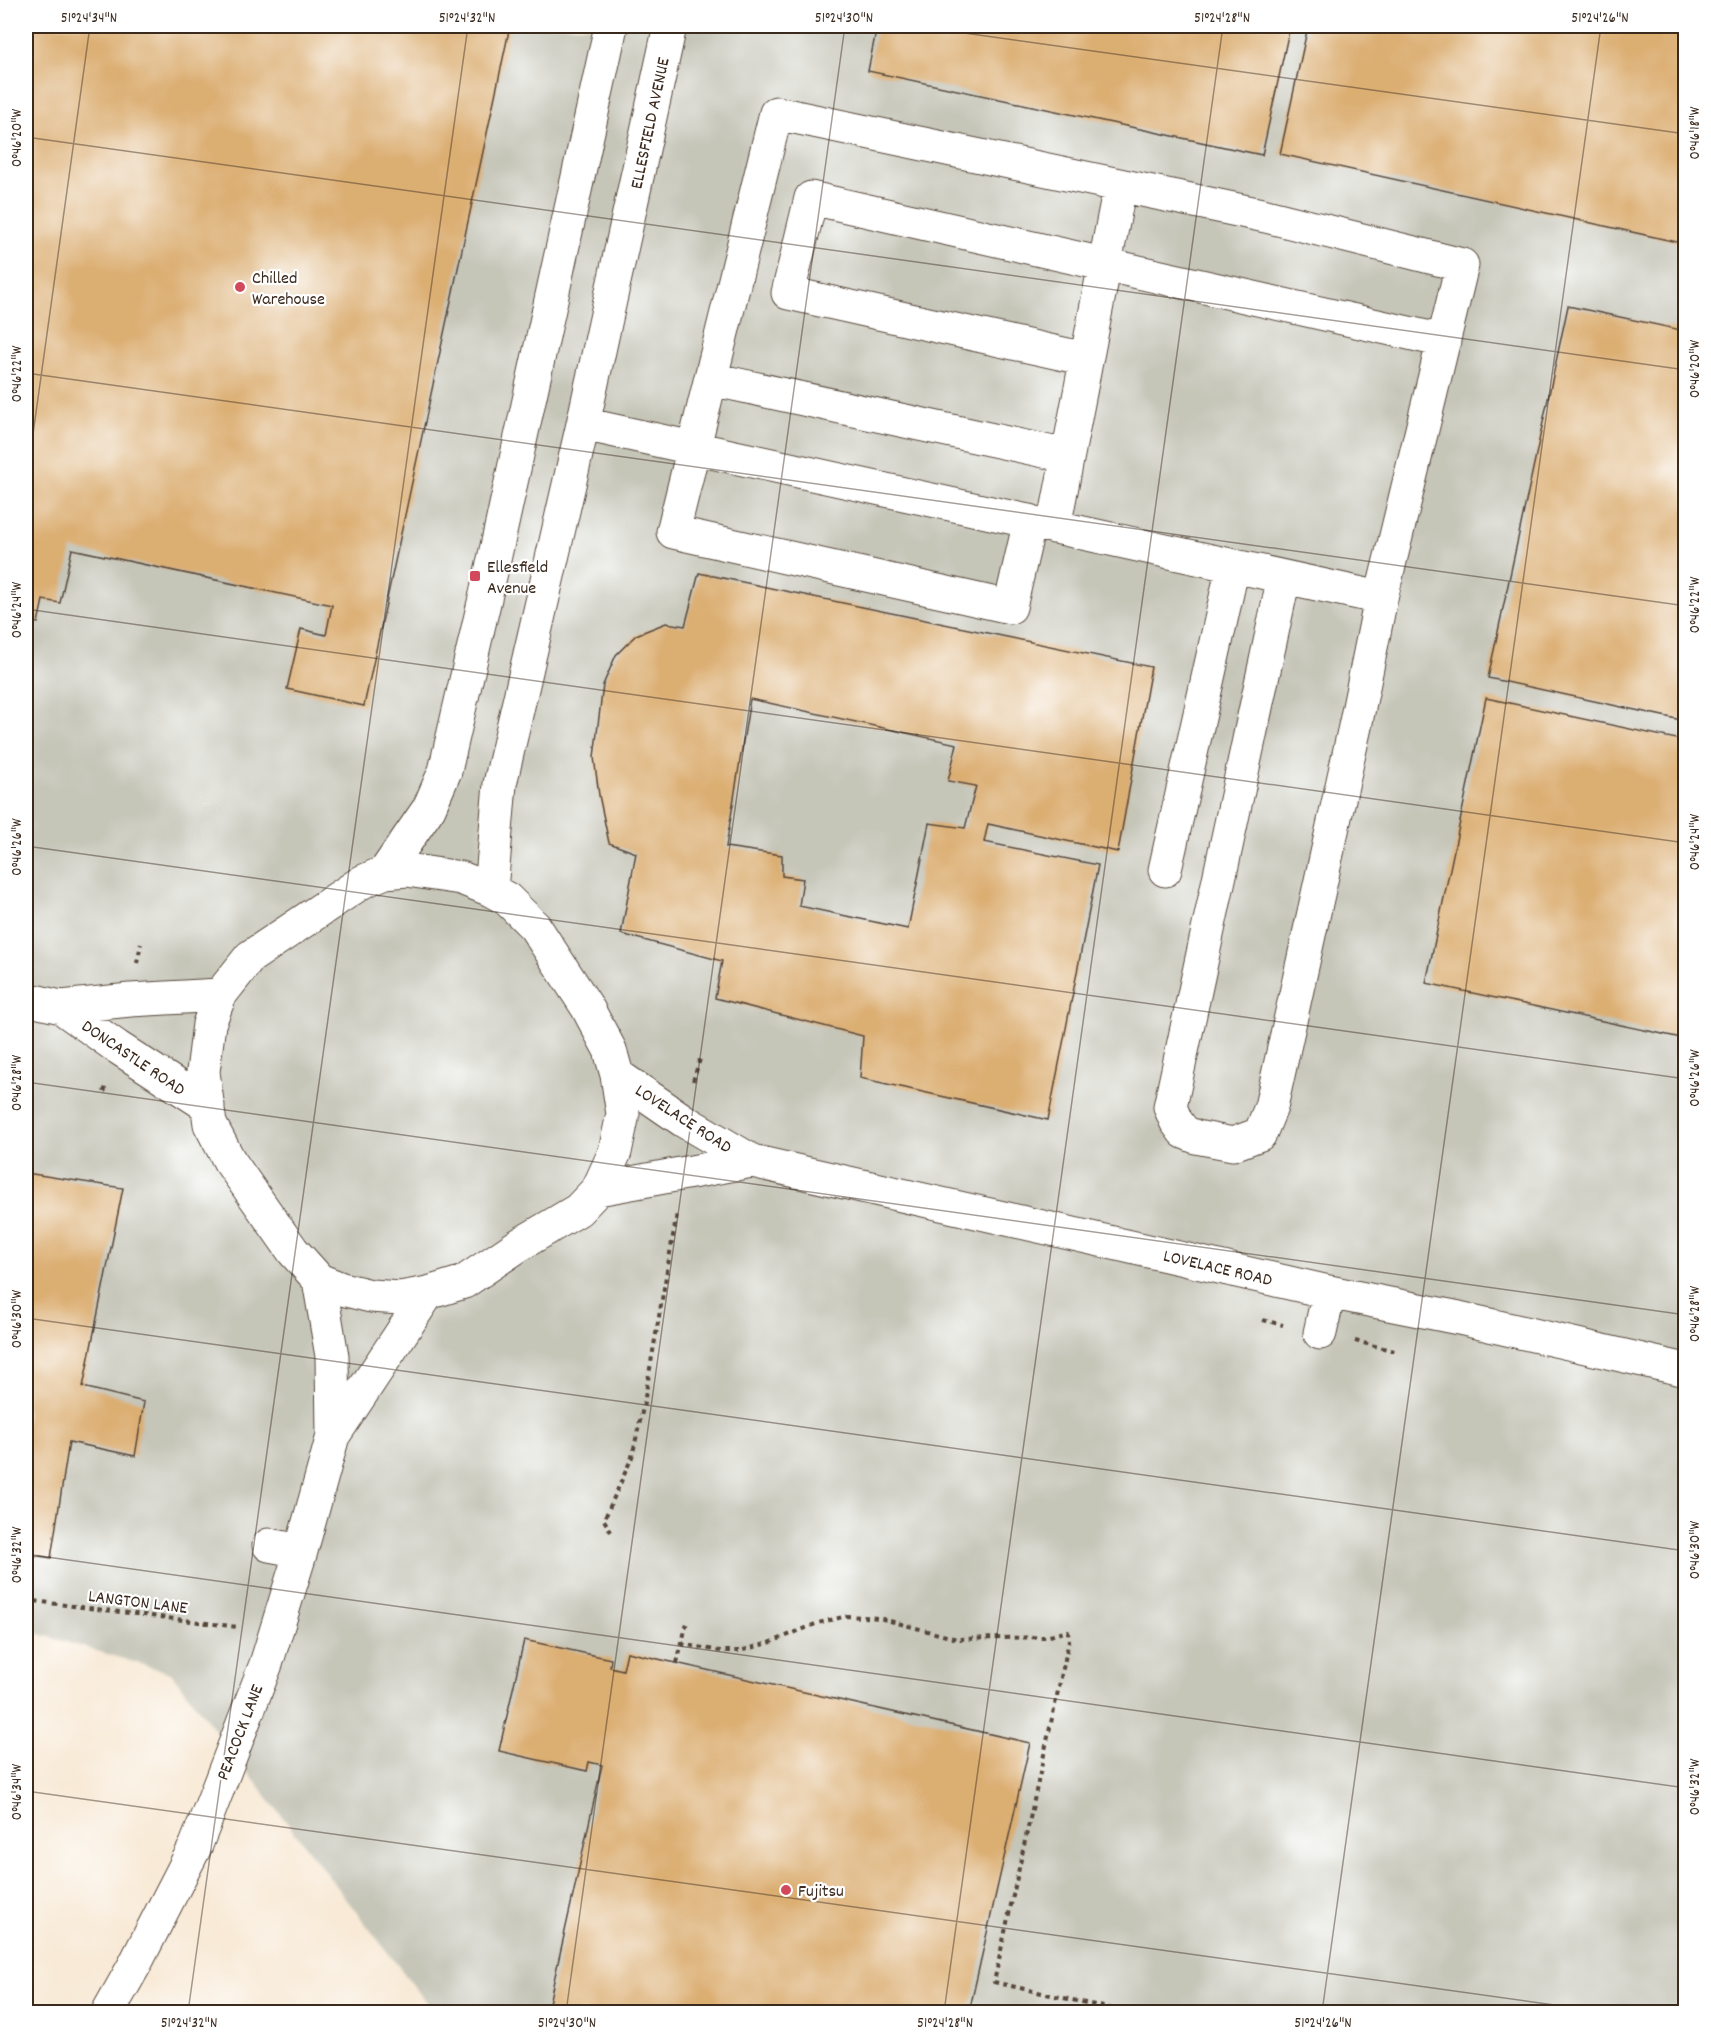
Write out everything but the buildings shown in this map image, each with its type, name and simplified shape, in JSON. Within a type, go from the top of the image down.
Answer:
[{"type":"street","points":[[385,872],[429,808],[445,771],[498,542],[611,26]]},
{"type":"street","name":"ELLESFIELD AVENUE","points":[[491,890],[500,784],[583,424],[670,26]]},
{"type":"street","points":[[1120,186],[1067,456],[1010,607],[673,532],[776,113],[1266,216],[1462,265],[1381,598],[1271,1107],[1260,1134],[1233,1144],[1196,1137],[1184,1132],[1170,1107],[1284,577]]},
{"type":"street","points":[[1086,359],[788,293],[811,198],[1444,341]]},
{"type":"street","points":[[711,379],[1067,456]]},
{"type":"street","points":[[583,424],[1381,598]]},
{"type":"street","points":[[1165,870],[1233,566]]},
{"type":"street","points":[[407,870],[461,878],[507,899],[535,927],[587,1007],[610,1050],[617,1075],[623,1114],[615,1152],[598,1189],[578,1210],[519,1245],[464,1282],[428,1293],[400,1298],[370,1296],[319,1280],[293,1251],[229,1160],[210,1124],[203,1072],[209,1024],[220,995],[250,957],[362,882],[385,872],[407,870]]},
{"type":"street","name":"DONCASTLE ROAD","points":[[26,999],[61,1007],[220,995]]},
{"type":"street","name":"DONCASTLE ROAD","points":[[61,1007],[117,1047],[208,1106]]},
{"type":"street","name":"LOVELACE ROAD","points":[[617,1075],[684,1121],[752,1161],[1329,1292],[1459,1318],[1686,1370]]},
{"type":"street","name":"LOVELACE ROAD","points":[[598,1189],[752,1161]]},
{"type":"street","name":"PEACOCK LANE","points":[[108,2013],[196,1845],[266,1664],[302,1551],[333,1436],[332,1356],[319,1280]]},
{"type":"street","points":[[1320,1333],[1329,1292]]},
{"type":"street","name":"PEACOCK LANE","points":[[333,1436],[428,1293]]},
{"type":"street","points":[[269,1545],[302,1551]]},
{"type":"path","points":[[691,1086],[700,1059]]},
{"type":"path","points":[[612,1532],[604,1520],[632,1457],[678,1209]]},
{"type":"path","name":"LANGTON LANE","points":[[26,1600],[248,1628]]},
{"type":"path","points":[[681,1644],[720,1651],[740,1651],[769,1643],[818,1623],[846,1616],[879,1618],[957,1639],[1046,1637],[1068,1631],[1069,1641],[994,1982],[1112,2009],[1111,2013]]},
{"type":"path","points":[[677,1663],[687,1622]]},
{"type":"shaded area","points":[[26,26],[1685,26],[1685,2012],[434,2012],[171,1673],[26,1630]]},
{"type":"place","name":"Chilled Warehouse","points":[[240,287]]},
{"type":"place","name":"Ellesfield Avenue","points":[[475,576]]},
{"type":"place","name":"Fujitsu","points":[[786,1890]]}]
